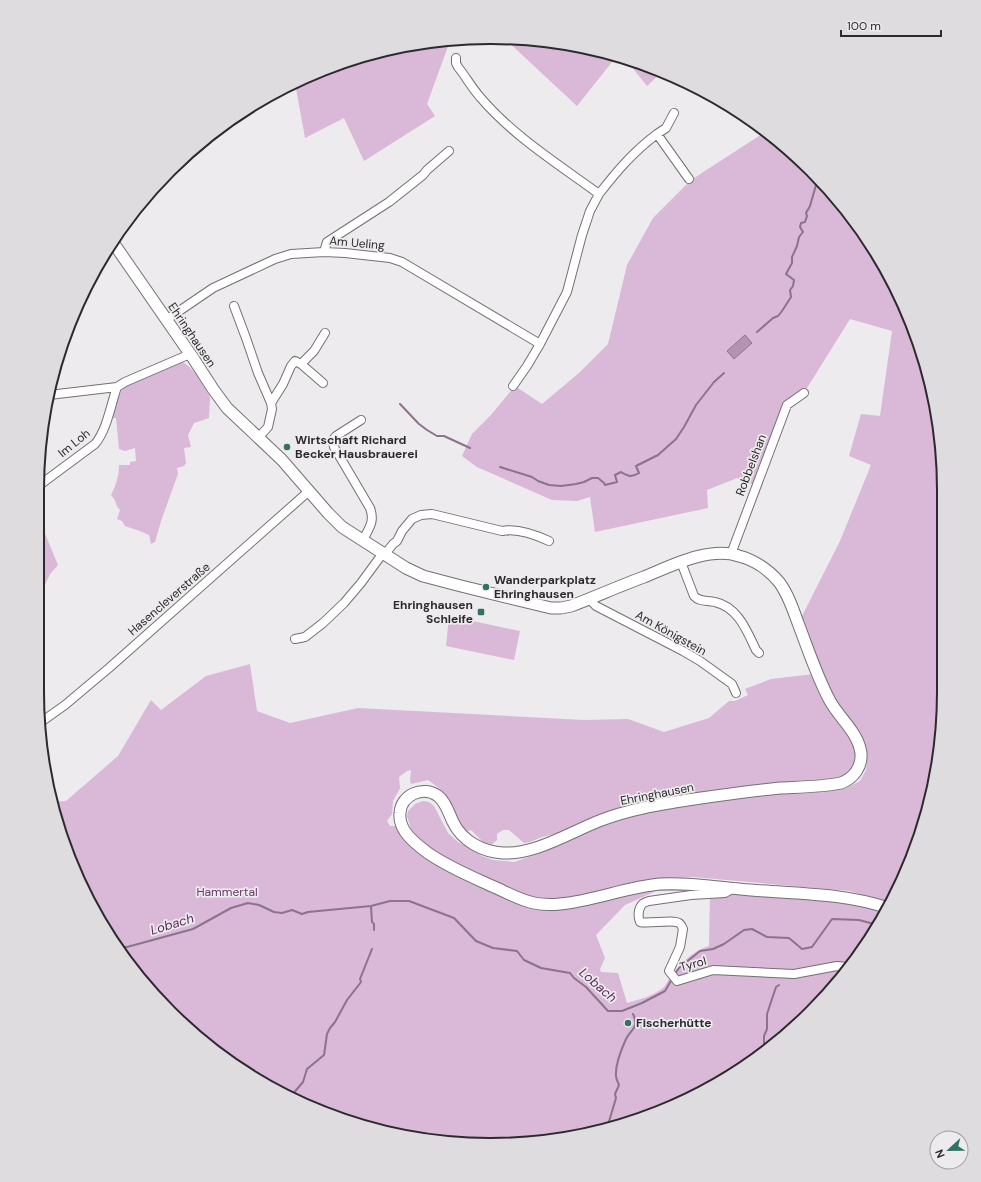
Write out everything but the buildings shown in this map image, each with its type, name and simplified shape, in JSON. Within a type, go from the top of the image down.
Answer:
[{"type":"main road","name":"Ehringhausen","points":[[116,247],[224,405],[282,460],[342,527],[406,568],[427,577],[546,607],[556,608],[566,607],[681,562],[710,554],[731,554],[745,558],[763,568],[778,581],[787,597],[826,693],[832,705],[852,732],[859,745],[861,754],[857,771],[851,778],[841,783],[739,793],[670,803],[635,810],[600,820],[530,850],[514,853],[493,852],[469,841],[456,827],[443,802],[430,792],[422,791],[412,794],[404,801],[400,810],[400,822],[405,832],[417,845],[450,866],[522,899],[537,904],[564,904],[658,884],[684,884],[829,895],[854,899],[882,906]]},
{"type":"street","points":[[456,58],[458,67],[480,97],[506,123],[527,141],[599,194]]},
{"type":"street","points":[[513,386],[540,344],[567,292],[582,235],[590,211],[599,194],[620,168],[639,149],[666,128],[674,113]]},
{"type":"street","points":[[657,134],[689,179]]},
{"type":"street","points":[[324,252],[327,242],[390,202],[449,151]]},
{"type":"street","name":"Am Ueling","points":[[166,320],[213,288],[275,259],[291,254],[324,252],[390,258],[402,262],[540,344]]},
{"type":"street","points":[[234,306],[258,373],[271,403],[272,410],[268,428],[258,438]]},
{"type":"street","points":[[301,364],[314,351],[325,333]]},
{"type":"street","points":[[55,394],[116,387],[190,354]]},
{"type":"street","points":[[271,403],[295,361],[301,364],[323,383]]},
{"type":"street","name":"Im Loh","points":[[44,482],[95,444],[100,438],[116,387]]},
{"type":"street","name":"Robbelshan","points":[[731,554],[788,405],[804,393]]},
{"type":"street","points":[[361,420],[336,436],[333,440],[334,446],[370,508],[373,516],[371,524],[363,540]]},
{"type":"street","name":"Hasencleverstraße","points":[[45,719],[65,705],[109,668],[309,491]]},
{"type":"street","points":[[296,639],[305,637],[329,618],[357,588],[384,553],[397,541],[408,524],[415,518],[424,514],[432,514],[502,531],[509,529],[539,536],[549,541]]},
{"type":"street","points":[[681,562],[694,596],[698,599],[713,601],[731,609],[743,624],[759,653]]},
{"type":"street","name":"Am Königstein","points":[[591,598],[596,606],[700,661],[732,684],[736,693]]},
{"type":"street","name":"Tyrol","points":[[734,888],[726,893],[691,895],[649,901],[644,902],[641,906],[638,919],[640,922],[675,922],[680,924],[683,928],[680,947],[669,971],[677,981],[713,970],[794,974],[837,966],[842,966]]},
{"type":"green space","points":[[511,45],[549,48],[613,61],[577,106]]},
{"type":"green space","points":[[448,46],[427,104],[435,116],[364,161],[344,118],[305,138],[296,89],[320,78],[375,59]]},
{"type":"green space","points":[[632,67],[657,77],[647,86]]},
{"type":"green space","points":[[761,135],[785,155],[826,196],[862,242],[891,293],[903,320],[922,375],[933,432],[936,461],[936,721],[933,750],[922,807],[903,862],[884,901],[850,891],[693,877],[645,881],[558,901],[528,897],[448,860],[422,842],[411,829],[407,816],[408,811],[415,804],[423,801],[429,802],[434,806],[448,833],[458,842],[482,856],[493,860],[514,862],[538,854],[579,835],[632,814],[771,793],[844,789],[860,781],[866,770],[867,756],[865,745],[829,690],[801,618],[840,541],[871,465],[849,456],[861,414],[880,416],[892,331],[850,319],[807,388],[786,404],[754,485],[737,478],[707,490],[708,508],[595,532],[590,497],[577,501],[552,500],[477,467],[462,456],[472,434],[490,416],[515,386],[542,404],[579,373],[608,344],[627,265],[653,218],[691,180]]},
{"type":"green space","points":[[182,362],[190,367],[209,395],[209,418],[194,423],[188,435],[191,447],[184,448],[186,463],[184,466],[177,468],[178,474],[155,542],[151,544],[149,535],[125,526],[122,521],[117,519],[120,510],[111,495],[117,480],[119,465],[130,465],[130,462],[136,461],[135,448],[125,451],[119,449],[116,418],[110,418],[122,390],[127,385]]},
{"type":"green space","points":[[44,531],[58,565],[50,574],[44,587]]},
{"type":"green space","points":[[449,616],[520,631],[514,660],[446,646]]},
{"type":"green space","name":"Hammertal","points":[[250,664],[257,711],[290,723],[358,708],[584,720],[628,719],[664,732],[709,718],[729,701],[735,701],[748,695],[745,689],[771,679],[814,674],[850,737],[856,755],[855,763],[850,770],[841,776],[828,781],[658,798],[617,810],[562,832],[530,842],[524,843],[509,830],[503,830],[497,834],[497,840],[490,846],[484,845],[471,830],[465,832],[450,801],[436,786],[428,780],[411,784],[411,770],[399,777],[400,788],[393,801],[392,814],[387,821],[390,826],[396,826],[406,841],[529,906],[671,887],[790,896],[869,907],[879,911],[862,940],[845,963],[826,986],[785,1027],[739,1063],[688,1092],[661,1104],[606,1123],[549,1134],[520,1137],[461,1137],[432,1134],[375,1123],[320,1104],[293,1092],[242,1063],[219,1046],[175,1007],[136,963],[119,940],[90,889],[68,835],[58,802],[66,801],[118,756],[151,700],[161,710],[206,676]],"holes":[[[656,891],[710,891],[709,946],[698,951],[683,962],[661,990],[647,997],[627,1003],[618,973],[601,972],[600,969],[605,958],[596,935],[625,905]]]},
{"type":"shaded area","points":[[745,335],[752,343],[734,359],[727,351]]},
{"type":"waterway","points":[[757,332],[773,318],[778,316],[791,297],[790,290],[793,286],[794,280],[786,274],[792,263],[792,257],[799,237],[803,232],[800,227],[801,223],[805,222],[807,216],[806,213],[810,206],[816,185]]},
{"type":"waterway","points":[[500,467],[532,477],[549,485],[561,486],[584,482],[592,478],[598,478],[605,485],[617,482],[615,475],[621,472],[626,475],[634,476],[639,473],[636,466],[658,455],[676,439],[696,405],[714,382],[724,373]]},
{"type":"waterway","points":[[400,404],[419,424],[427,430],[437,436],[444,436],[470,448]]},
{"type":"waterway","name":"Lobach","points":[[124,947],[193,929],[231,908],[248,903],[259,905],[274,912],[282,913],[292,910],[302,914],[308,912],[371,906],[390,901],[409,901],[454,918],[476,941],[493,948],[517,951],[524,960],[541,968],[570,973],[586,987],[608,1011],[622,1011],[642,1003],[665,991],[672,979]]},
{"type":"waterway","points":[[371,906],[374,930]]},
{"type":"waterway","name":"Lobach","points":[[674,975],[679,968],[700,951],[713,949],[724,944],[744,930],[752,929],[767,937],[789,938],[802,949],[812,947],[832,919],[859,920],[872,923]]},
{"type":"waterway","points":[[294,1092],[303,1082],[307,1069],[324,1055],[327,1034],[347,1000],[361,982],[360,979],[372,949]]},
{"type":"waterway","points":[[764,1044],[764,1036],[767,1029],[767,1014],[776,987],[779,985]]},
{"type":"waterway","points":[[609,1122],[616,1098],[615,1094],[619,1085],[616,1076],[617,1062],[626,1039],[635,1026],[633,1014]]},
{"type":"place","name":"Wirtschaft Richard Becker Hausbrauerei","points":[[287,447]]},
{"type":"place","name":"Wanderparkplatz Ehringhausen","points":[[486,587]]},
{"type":"place","name":"Ehringhausen Schleife","points":[[481,612]]},
{"type":"place","name":"Fischerhütte","points":[[628,1023]]}]
